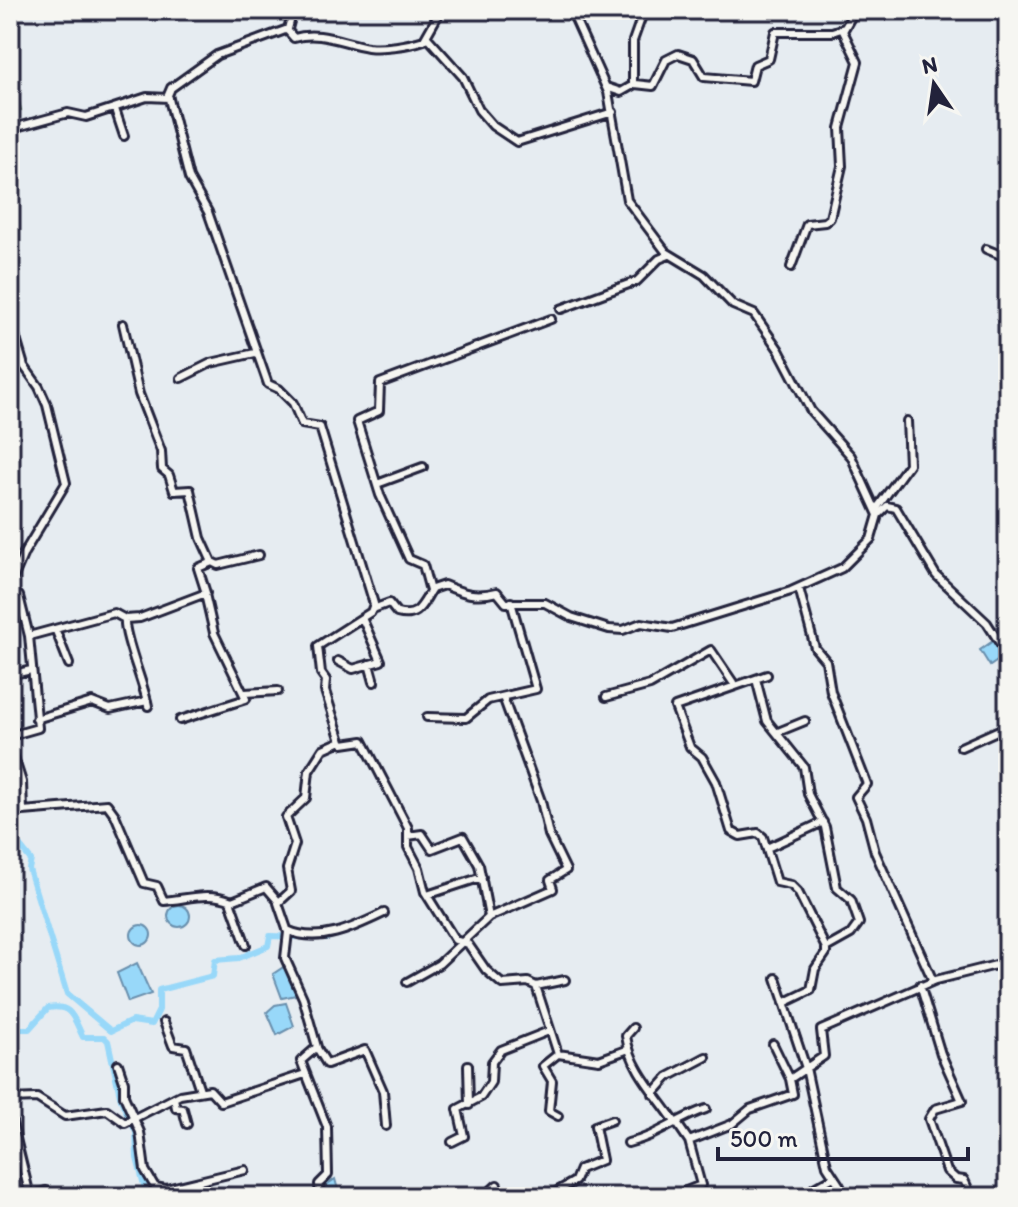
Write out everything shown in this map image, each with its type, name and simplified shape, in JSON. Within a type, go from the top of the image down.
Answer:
[{"type":"street","points":[[287,30],[293,10]]},
{"type":"street","points":[[287,30],[294,38],[313,34],[369,47],[420,42],[427,37],[441,10]]},
{"type":"street","points":[[571,10],[606,87],[613,112],[623,193],[669,255],[704,275],[733,305],[754,314],[779,350],[811,411],[851,456],[878,512]]},
{"type":"street","points":[[633,84],[633,41],[644,10]]},
{"type":"street","points":[[606,87],[621,92],[633,84],[653,86],[668,57],[678,54],[693,59],[704,77],[751,81],[755,65],[769,59],[775,32],[830,32],[844,28],[855,10]]},
{"type":"street","points":[[791,267],[807,224],[829,220],[834,204],[842,166],[840,128],[858,60],[844,28]]},
{"type":"street","points":[[287,30],[217,55],[171,88],[169,98],[189,178],[206,208],[237,287],[255,353],[268,384],[293,403],[302,424],[320,427],[360,555],[373,609]]},
{"type":"street","points":[[427,37],[463,77],[479,110],[511,140],[528,142],[539,133],[613,112]]},
{"type":"street","points":[[10,129],[69,112],[86,117],[147,97],[169,98]]},
{"type":"street","points":[[115,109],[124,136]]},
{"type":"street","points":[[986,249],[1007,255]]},
{"type":"street","points":[[561,309],[637,281],[659,259],[669,255]]},
{"type":"street","points":[[10,318],[24,366],[36,381],[47,405],[66,483],[24,553],[10,586]]},
{"type":"street","points":[[551,319],[380,383],[379,411],[357,422],[377,484],[409,559],[423,565],[430,591],[423,607],[410,614],[397,613],[389,603],[373,609],[318,647],[320,671],[326,680],[325,691],[341,741],[343,744],[362,739],[404,818],[408,847],[419,868],[427,895],[460,943],[468,944],[486,970],[504,984],[528,982],[536,986],[565,980]]},
{"type":"street","points":[[123,324],[139,394],[161,451],[162,469],[169,475],[174,491],[190,490],[201,538],[212,562],[217,565],[259,555]]},
{"type":"street","points":[[181,378],[211,363],[255,353]]},
{"type":"street","points":[[430,591],[444,585],[458,593],[479,596],[497,592],[505,602],[545,603],[571,617],[609,629],[623,630],[641,623],[665,629],[799,588],[851,562],[873,535],[878,512],[909,464],[907,421]]},
{"type":"street","points":[[377,484],[423,467]]},
{"type":"street","points":[[878,512],[887,506],[896,508],[920,543],[936,575],[982,616],[1004,644],[1008,665]]},
{"type":"street","points":[[180,720],[246,699],[214,633],[198,568],[212,562]]},
{"type":"street","points":[[799,588],[815,648],[826,661],[831,692],[867,784],[856,797],[866,818],[873,849],[933,981]]},
{"type":"street","points":[[10,594],[19,596],[29,636],[38,728],[10,736]]},
{"type":"street","points":[[29,636],[114,613],[125,619],[151,615],[205,594]]},
{"type":"street","points":[[427,717],[466,718],[486,701],[537,686],[511,602]]},
{"type":"street","points":[[338,661],[353,669],[381,661],[362,618]]},
{"type":"street","points":[[36,719],[92,702],[110,709],[148,703],[139,665],[125,631],[125,619]]},
{"type":"street","points":[[56,631],[69,664]]},
{"type":"street","points":[[606,697],[650,685],[711,650],[734,684]]},
{"type":"street","points":[[369,664],[374,682]]},
{"type":"street","points":[[10,675],[31,670]]},
{"type":"street","points":[[767,675],[675,707],[690,747],[702,757],[716,782],[731,831],[740,836],[758,833],[767,848],[777,882],[791,885],[798,892],[826,948],[815,969],[811,990],[784,1003]]},
{"type":"street","points":[[756,679],[767,721],[802,763],[808,794],[823,822],[837,888],[851,900],[859,923],[851,934],[826,948]]},
{"type":"street","points":[[245,693],[278,691]]},
{"type":"street","points":[[407,982],[439,964],[489,917],[553,889],[550,880],[566,870],[549,835],[541,801],[503,697]]},
{"type":"street","points":[[778,732],[805,721]]},
{"type":"street","points":[[961,747],[1008,726]]},
{"type":"street","points":[[278,901],[291,891],[287,869],[295,844],[286,817],[306,798],[309,771],[323,749],[341,741]]},
{"type":"street","points":[[10,745],[20,776],[23,811],[107,804],[145,885],[157,886],[164,901],[194,894],[199,897],[219,895],[230,901],[246,945]]},
{"type":"street","points":[[767,848],[823,822]]},
{"type":"street","points":[[408,836],[422,834],[432,849],[463,837],[479,865],[489,917]]},
{"type":"street","points":[[427,895],[482,877]]},
{"type":"street","points":[[230,901],[266,887],[278,901],[288,933],[285,958],[303,998],[317,1048],[327,1064],[365,1050],[383,1091],[386,1126]]},
{"type":"street","points":[[199,897],[201,906]]},
{"type":"street","points":[[288,933],[319,936],[359,925],[384,913]]},
{"type":"street","points":[[790,1079],[824,1056],[821,1030],[933,981],[1008,962]]},
{"type":"street","points":[[776,978],[806,1067],[832,1178],[840,1188],[836,1197]]},
{"type":"street","points":[[536,986],[558,1054]]},
{"type":"street","points":[[920,986],[941,1054],[962,1101],[935,1109],[929,1119],[947,1171],[956,1179],[964,1180],[972,1197]]},
{"type":"street","points":[[164,1022],[173,1046],[185,1047],[200,1090]]},
{"type":"street","points":[[633,1028],[626,1036],[629,1049],[653,1094],[689,1141],[701,1185],[686,1191],[689,1197]]},
{"type":"street","points":[[452,1142],[463,1138],[457,1110],[481,1097],[491,1082],[492,1062],[501,1050],[549,1031]]},
{"type":"street","points":[[689,1141],[732,1124],[750,1109],[794,1092],[773,1044]]},
{"type":"street","points":[[317,1048],[302,1058],[305,1074],[327,1127],[328,1175],[319,1184],[320,1197]]},
{"type":"street","points":[[558,1116],[549,1111],[552,1081],[543,1066],[558,1054],[599,1060],[629,1049]]},
{"type":"street","points":[[653,1094],[668,1077],[706,1057]]},
{"type":"street","points":[[118,1064],[148,1179],[161,1190],[245,1170]]},
{"type":"street","points":[[468,1065],[469,1105]]},
{"type":"street","points":[[10,1099],[37,1098],[65,1116],[107,1110],[121,1122],[133,1120],[174,1098],[200,1090],[210,1090],[221,1102],[305,1074]]},
{"type":"street","points":[[174,1098],[176,1108],[183,1109],[187,1124]]},
{"type":"street","points":[[628,1143],[652,1136],[706,1109]]},
{"type":"street","points":[[10,1114],[29,1196],[46,1191]]},
{"type":"street","points":[[547,1197],[575,1181],[580,1169],[602,1160],[595,1126],[612,1120]]},
{"type":"street","points":[[814,1188],[832,1178]]},
{"type":"street","points":[[484,1197],[497,1185]]},
{"type":"green space","points":[[10,62],[21,110],[10,112]]},
{"type":"water","points":[[993,641],[1003,657],[990,666],[980,650]]},
{"type":"water","points":[[175,905],[183,905],[190,916],[183,927],[175,927],[168,920],[168,912]]},
{"type":"water","points":[[141,925],[148,928],[151,935],[148,942],[141,945],[134,942],[131,935],[134,928]]},
{"type":"water","points":[[137,963],[151,994],[128,1002],[117,973]]},
{"type":"water","points":[[285,966],[297,991],[296,995],[282,998],[273,974]]},
{"type":"water","points":[[286,1003],[294,1026],[277,1035],[267,1012],[275,1005]]},
{"type":"water","points":[[335,1179],[340,1197],[322,1197],[322,1188]]},
{"type":"waterway","points":[[10,834],[31,860],[29,869],[67,994],[111,1031],[132,1021],[152,1024],[159,1010],[159,990],[213,976],[215,960],[239,958],[268,946],[270,936],[327,938]]},
{"type":"waterway","points":[[10,1029],[29,1029],[48,1008],[56,1007],[71,1014],[83,1037],[104,1037],[108,1041],[121,1100],[136,1132],[137,1158],[147,1197]]}]
